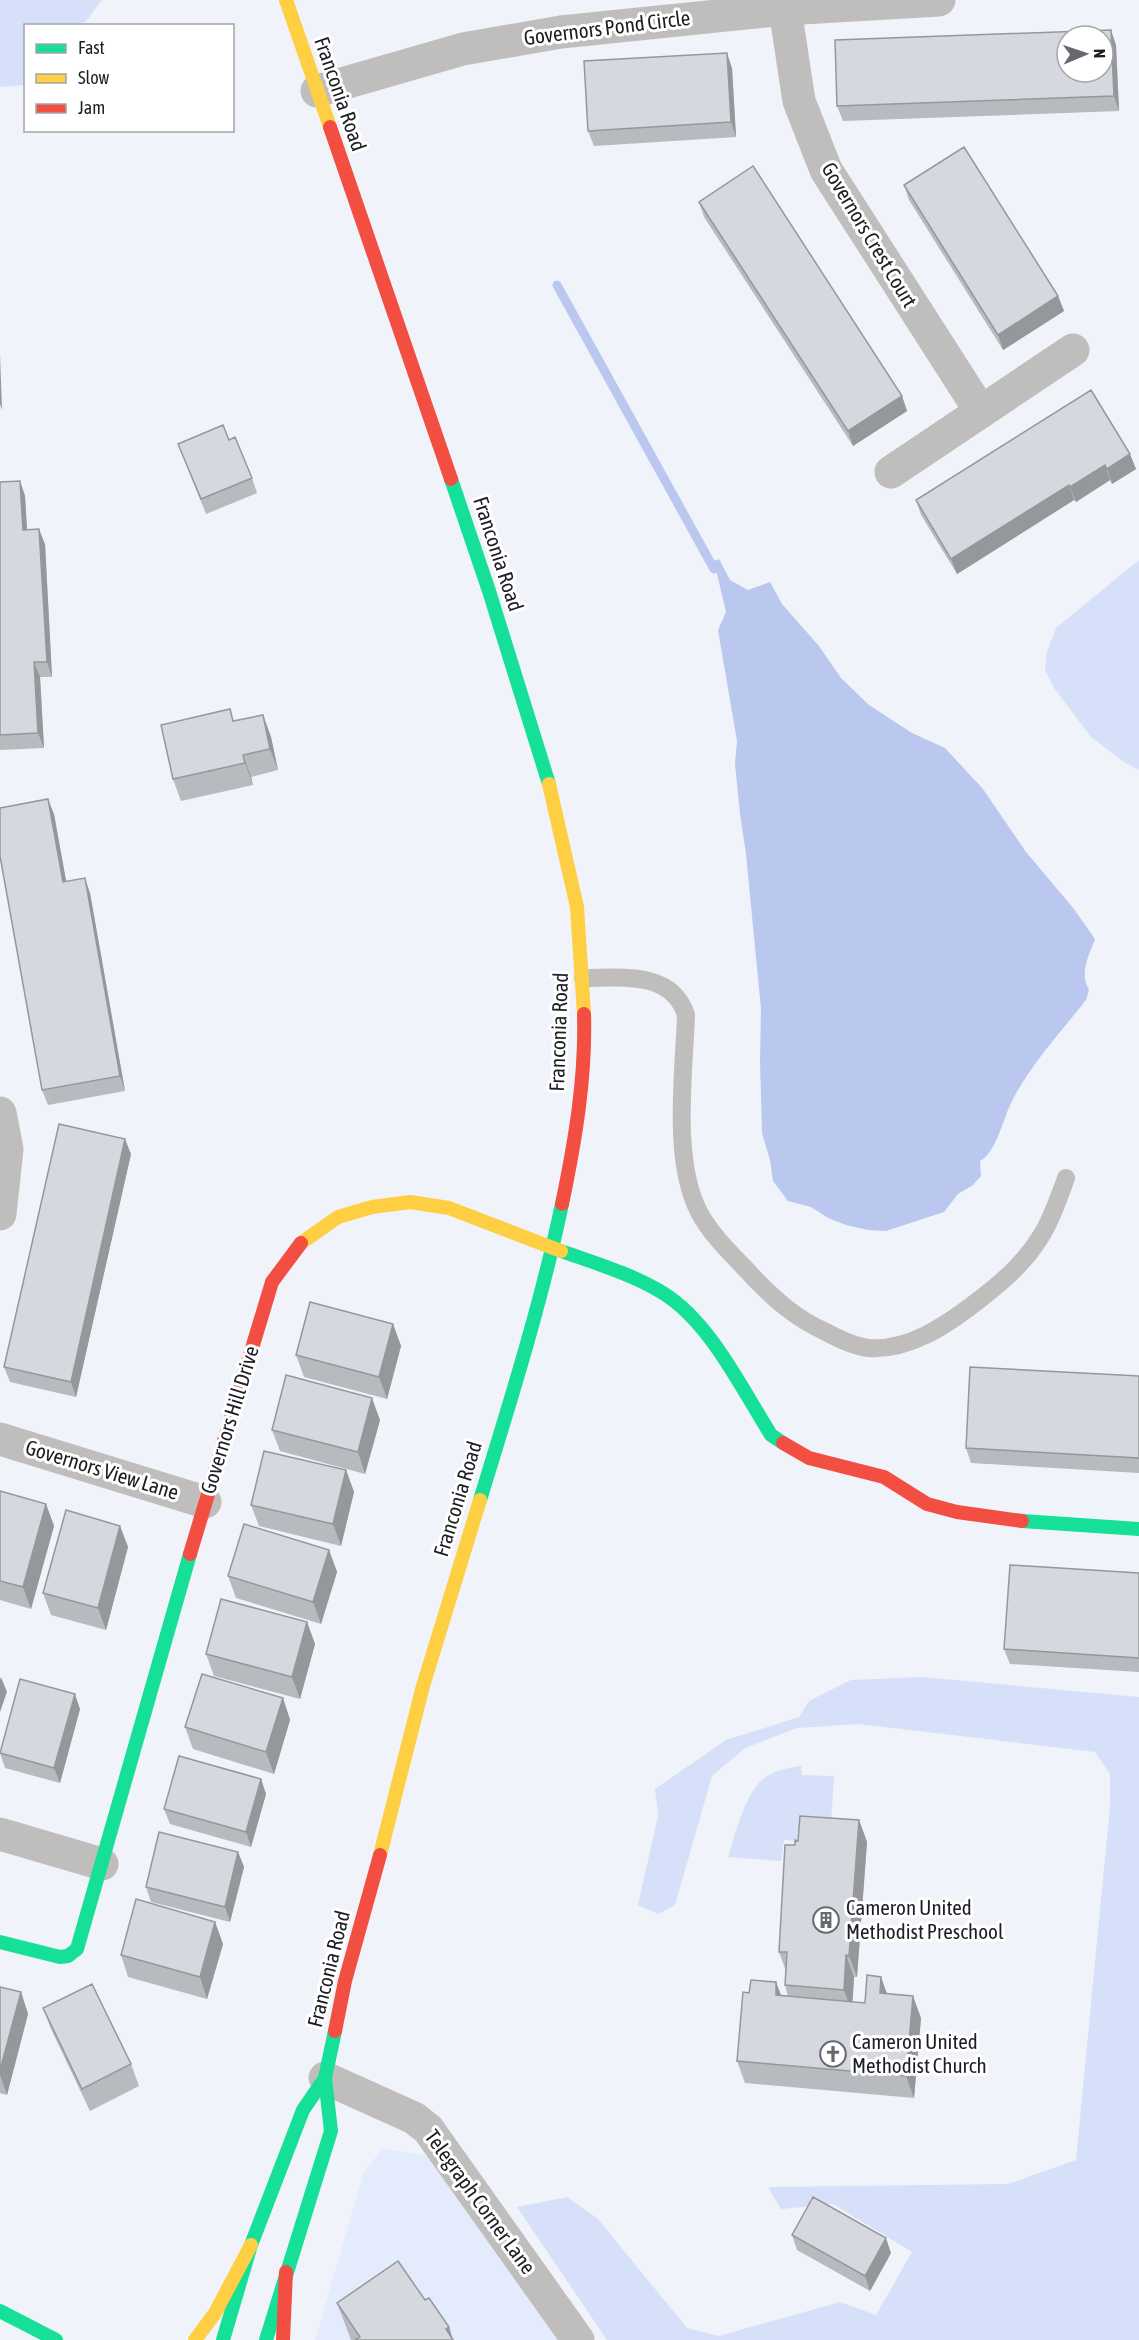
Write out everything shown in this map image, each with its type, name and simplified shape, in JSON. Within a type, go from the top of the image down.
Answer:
[{"type":"main road","name":"Franconia Road","points":[[266,2340],[331,2131],[326,2078],[345,1981],[423,1686],[517,1381],[553,1246],[570,1161],[579,1094],[584,1028],[583,978],[577,907],[544,770],[489,591],[286,0]]},
{"type":"main road","name":"Governors Hill Drive","points":[[0,1942],[60,1958],[73,1953],[81,1935],[205,1502],[272,1282],[303,1241],[338,1217],[372,1207],[410,1202],[449,1208],[553,1246]]},
{"type":"main road","points":[[553,1246],[625,1275],[664,1294],[707,1332],[771,1435],[809,1458],[884,1477],[927,1504],[957,1512],[1015,1520],[1139,1529]]},
{"type":"main road","name":"Franconia Road","points":[[223,2340],[251,2245],[303,2110],[326,2078]]},
{"type":"main road","points":[[195,2340],[215,2313],[251,2245]]},
{"type":"main road","points":[[283,2340],[286,2272]]},
{"type":"main road","points":[[0,2311],[56,2340]]},
{"type":"street","name":"Governors Pond Circle","points":[[317,91],[463,49],[561,32],[785,9],[939,0]]},
{"type":"street","name":"Governors Crest Court","points":[[785,9],[799,101],[826,170],[981,412]]},
{"type":"street","points":[[891,472],[1073,350]]},
{"type":"street","points":[[0,1113],[7,1149],[0,1214]]},
{"type":"street","name":"Governors View Lane","points":[[0,1439],[205,1502]]},
{"type":"street","points":[[0,1834],[102,1864]]},
{"type":"street","name":"Telegraph Corner Lane","points":[[326,2078],[414,2118],[428,2129],[578,2340]]},
{"type":"lane","points":[[583,978],[658,982],[677,996],[686,1014],[682,1141],[687,1174],[699,1212],[713,1233],[775,1300],[791,1314],[811,1326],[846,1342],[870,1348],[891,1346],[932,1332],[956,1317],[1008,1278],[1022,1263],[1043,1234],[1066,1178]]},
{"type":"shaded area","points":[[0,0],[102,0],[84,24],[24,24],[24,85],[0,87]]},
{"type":"shaded area","points":[[1139,560],[1139,770],[1124,762],[1091,737],[1054,688],[1045,670],[1047,651],[1056,628]]},
{"type":"shaded area","points":[[922,1677],[1139,1697],[1139,2340],[607,2340],[517,2207],[567,2197],[597,2218],[687,2328],[719,2336],[840,2302],[876,2315],[912,2252],[833,2204],[781,2209],[768,2187],[1008,2184],[1076,2160],[1110,1806],[1110,1774],[1095,1752],[859,1724],[797,1728],[745,1748],[712,1776],[675,1905],[658,1914],[638,1905],[658,1816],[655,1789],[726,1740],[799,1717],[809,1701],[851,1680]]},
{"type":"shaded area","points":[[801,1766],[802,1775],[834,1776],[830,1839],[808,1842],[784,1840],[781,1861],[728,1857],[741,1816],[756,1787],[771,1774]]},
{"type":"shaded area","points":[[383,2148],[432,2157],[559,2340],[315,2340],[364,2172]]},
{"type":"water","points":[[719,559],[730,580],[748,590],[770,582],[782,604],[819,646],[841,678],[869,705],[912,733],[945,748],[983,789],[1026,852],[1074,909],[1095,939],[1085,970],[1089,990],[1086,1000],[1037,1061],[1020,1087],[995,1143],[986,1157],[980,1161],[981,1176],[973,1185],[958,1194],[944,1212],[886,1231],[846,1225],[828,1218],[811,1207],[788,1201],[773,1181],[762,1133],[761,1009],[735,764],[737,741],[718,630],[726,612],[714,561]]},
{"type":"building","points":[[1055,32],[1055,84],[1113,84],[1114,96],[837,106],[835,40]]},
{"type":"building","points":[[727,53],[731,122],[588,131],[584,61]]},
{"type":"building","points":[[964,147],[1058,296],[998,335],[904,185]]},
{"type":"building","points":[[753,166],[902,396],[848,431],[699,202]]},
{"type":"building","points":[[1091,390],[1130,454],[1107,469],[1105,465],[1070,487],[1069,485],[951,559],[916,500]]},
{"type":"building","points":[[223,425],[229,440],[235,437],[252,478],[201,499],[178,444]]},
{"type":"building","points":[[20,481],[23,530],[39,529],[47,662],[34,662],[38,733],[0,735],[0,482]]},
{"type":"building","points":[[230,709],[233,721],[263,715],[270,749],[243,755],[245,763],[173,779],[161,725]]},
{"type":"building","points":[[48,799],[63,882],[85,878],[120,1076],[42,1090],[0,856],[0,808]]},
{"type":"building","points":[[59,1124],[125,1139],[71,1382],[4,1367]]},
{"type":"building","points":[[310,1302],[393,1324],[379,1377],[296,1355]]},
{"type":"building","points":[[970,1367],[1139,1376],[1139,1458],[966,1448]]},
{"type":"building","points":[[286,1375],[372,1398],[358,1452],[272,1430]]},
{"type":"building","points":[[264,1451],[346,1470],[333,1524],[251,1505]]},
{"type":"building","points":[[0,1491],[46,1504],[23,1587],[0,1581]]},
{"type":"building","points":[[66,1510],[120,1526],[98,1608],[43,1593]]},
{"type":"building","points":[[244,1524],[329,1550],[313,1602],[228,1576]]},
{"type":"building","points":[[1010,1565],[1139,1573],[1139,1658],[1004,1649]]},
{"type":"building","points":[[221,1599],[307,1622],[292,1677],[206,1654]]},
{"type":"building","points":[[202,1674],[283,1698],[266,1752],[185,1727]]},
{"type":"building","points":[[20,1679],[75,1694],[54,1768],[0,1753]]},
{"type":"building","points":[[179,1756],[261,1779],[246,1832],[164,1809]]},
{"type":"building","name":"Cameron United Methodist Preschool","points":[[800,1816],[859,1820],[849,1956],[846,1955],[844,1990],[785,1985],[787,1952],[779,1952],[785,1845],[795,1845],[795,1840],[798,1841]]},
{"type":"building","points":[[159,1832],[238,1852],[225,1907],[146,1887]]},
{"type":"building","points":[[136,1899],[215,1922],[200,1977],[121,1955]]},
{"type":"building","name":"Cameron United Methodist Church","points":[[867,1975],[881,1977],[880,1993],[913,1996],[906,2076],[737,2061],[743,1992],[749,1993],[751,1980],[776,1982],[776,1995],[865,2003]]},
{"type":"building","points":[[92,1984],[131,2064],[82,2089],[43,2008]]},
{"type":"building","points":[[0,1987],[21,1992],[0,2070]]},
{"type":"building","points":[[813,2197],[886,2238],[865,2276],[792,2235]]},
{"type":"building","points":[[398,2261],[425,2300],[429,2298],[449,2327],[446,2329],[453,2340],[355,2340],[360,2337],[337,2303]]},
{"type":"waterway","points":[[557,285],[714,569]]},
{"type":"traffic: fast","points":[[451,479],[489,591],[549,784]]},
{"type":"traffic: fast","points":[[480,1500],[535,1316],[562,1204]]},
{"type":"traffic: fast","points":[[561,1251],[639,1280],[663,1293],[680,1306],[696,1321],[724,1358],[771,1435],[783,1443]]},
{"type":"traffic: fast","points":[[1022,1521],[1139,1529]]},
{"type":"traffic: fast","points":[[0,1942],[60,1957],[68,1956],[77,1949],[190,1554]]},
{"type":"traffic: fast","points":[[266,2340],[331,2131],[325,2078],[335,2031]]},
{"type":"traffic: fast","points":[[223,2340],[251,2245],[303,2110],[325,2078]]},
{"type":"traffic: fast","points":[[0,2311],[56,2340]]},
{"type":"traffic: slow","points":[[286,0],[330,127]]},
{"type":"traffic: slow","points":[[549,784],[577,907],[584,1014]]},
{"type":"traffic: slow","points":[[301,1243],[338,1217],[372,1207],[410,1202],[449,1208],[561,1251]]},
{"type":"traffic: slow","points":[[380,1855],[423,1686],[480,1500]]},
{"type":"traffic: slow","points":[[195,2340],[215,2313],[251,2245]]},
{"type":"traffic: jam","points":[[330,127],[451,479]]},
{"type":"traffic: jam","points":[[562,1204],[579,1109],[584,1014]]},
{"type":"traffic: jam","points":[[190,1554],[272,1282],[301,1243]]},
{"type":"traffic: jam","points":[[783,1443],[809,1458],[884,1477],[927,1504],[957,1512],[1022,1521]]},
{"type":"traffic: jam","points":[[335,2031],[345,1981],[380,1855]]},
{"type":"traffic: jam","points":[[283,2340],[286,2272]]},
{"type":"place","name":"Cameron United Methodist Preschool","points":[[826,1920]]},
{"type":"place","name":"Cameron United Methodist Church","points":[[833,2054]]}]
